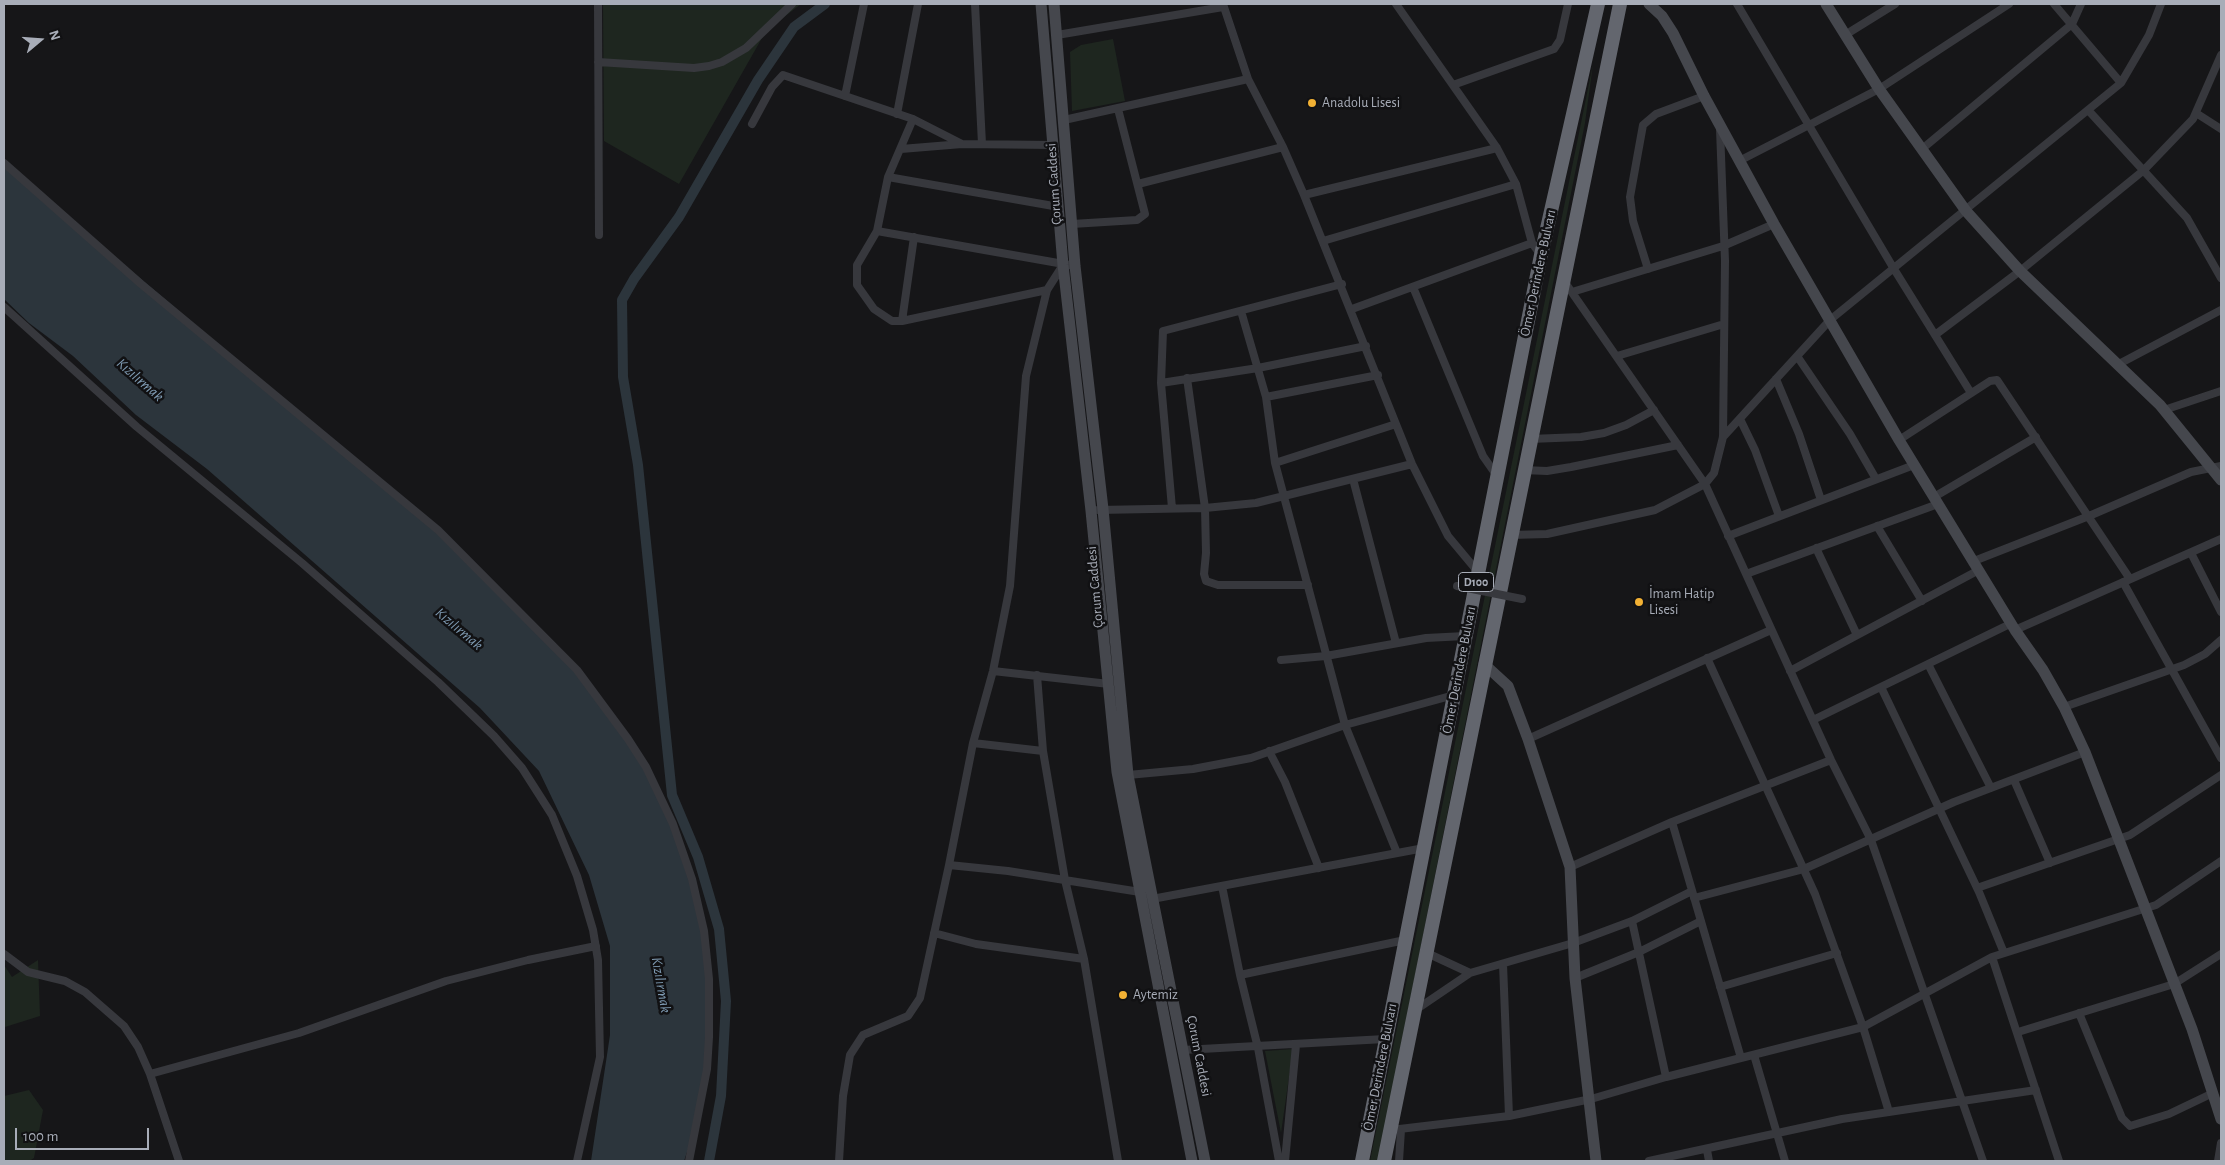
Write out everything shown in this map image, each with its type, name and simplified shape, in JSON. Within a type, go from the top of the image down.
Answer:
[{"type":"highway","name":"Ömer Derindere Bulvarı","points":[[1362,1161],[1541,255],[1598,4]]},
{"type":"highway","name":"Ömer Derindere Bulvarı","points":[[1384,1161],[1396,1130],[1416,1009],[1484,664],[1620,4]]},
{"type":"street","points":[[598,4],[599,235]]},
{"type":"street","points":[[598,62],[694,68],[709,66],[733,56],[746,48],[792,4]]},
{"type":"street","points":[[845,96],[864,4]]},
{"type":"street","points":[[898,114],[918,4]]},
{"type":"street","points":[[975,4],[982,144]]},
{"type":"street","name":"Çorum Caddesi","points":[[1041,4],[1063,264],[1097,510],[1128,775],[1205,1161]]},
{"type":"street","name":"Çorum Caddesi","points":[[1054,4],[1117,772],[1192,1161]]},
{"type":"street","points":[[1396,4],[1497,148],[1516,184],[1532,243],[1541,255]]},
{"type":"street","points":[[1452,86],[1554,48],[1560,40],[1568,4]]},
{"type":"street","points":[[1649,4],[1667,23],[1720,128],[1899,440],[1976,566],[2043,670],[2064,707],[2085,752],[2144,909],[2192,1029],[2221,1119]]},
{"type":"street","points":[[1737,4],[1894,269],[1971,393]]},
{"type":"street","points":[[1826,4],[1879,89],[1966,210],[2020,271],[2164,410],[2217,467],[2221,480]]},
{"type":"street","points":[[1845,35],[1895,4]]},
{"type":"street","points":[[1739,161],[1879,89],[2009,4]]},
{"type":"street","points":[[2054,4],[2121,82]]},
{"type":"street","points":[[1922,149],[2072,24],[2080,4]]},
{"type":"street","points":[[1723,437],[1830,320],[2121,82],[2149,35],[2161,4]]},
{"type":"street","points":[[1056,35],[1223,5],[1248,79],[1283,147],[1342,284],[1412,464],[1448,536],[1478,572]]},
{"type":"street","points":[[1935,335],[2020,271],[2144,170],[2193,119],[2221,55]]},
{"type":"street","points":[[752,124],[772,87],[783,75],[898,114],[962,144]]},
{"type":"street","points":[[1064,120],[1248,79]]},
{"type":"street","points":[[1648,269],[1633,221],[1630,197],[1643,125],[1656,114],[1704,96]]},
{"type":"street","points":[[1072,224],[1136,220],[1144,217],[1146,210],[1118,109]]},
{"type":"street","points":[[2088,110],[2187,218],[2221,278]]},
{"type":"street","points":[[2196,113],[2221,129]]},
{"type":"street","points":[[913,120],[888,177],[877,231],[858,265],[857,285],[874,309],[892,321],[902,321],[1048,290]]},
{"type":"street","points":[[1511,535],[1547,534],[1655,510],[1705,484],[1714,472],[1723,437],[1724,324],[1720,128]]},
{"type":"street","points":[[900,149],[962,144],[1053,145]]},
{"type":"street","points":[[1138,184],[1283,147]]},
{"type":"street","points":[[1304,195],[1497,148]]},
{"type":"street","points":[[4,163],[141,284],[438,530],[577,670],[628,739],[662,797],[684,851],[699,907],[706,946],[710,1004],[707,1069],[689,1161]]},
{"type":"street","points":[[888,177],[1059,207]]},
{"type":"street","points":[[1323,240],[1516,184]]},
{"type":"street","points":[[1572,292],[1723,246],[1774,224]]},
{"type":"street","points":[[877,231],[1075,266]]},
{"type":"street","points":[[902,321],[914,237]]},
{"type":"street","points":[[1352,309],[1532,243]]},
{"type":"street","points":[[839,1161],[843,1096],[850,1055],[863,1035],[908,1016],[920,998],[950,865],[973,742],[994,671],[1010,586],[1026,376],[1048,290],[1063,264]]},
{"type":"street","points":[[1562,279],[1705,484],[1831,760],[1871,840],[1983,1161]]},
{"type":"street","points":[[1172,508],[1161,383],[1163,331],[1342,284]]},
{"type":"street","points":[[1413,287],[1482,456],[1497,476]]},
{"type":"street","points":[[4,307],[137,427],[302,562],[438,682],[494,736],[522,768],[552,815],[577,876],[596,946],[600,993],[600,1057],[577,1161]]},
{"type":"street","points":[[2117,365],[2221,310]]},
{"type":"street","points":[[1241,311],[1266,396],[1275,463],[1345,725],[1397,853]]},
{"type":"street","points":[[1617,356],[1724,324]]},
{"type":"street","points":[[1161,383],[1258,368],[1366,346]]},
{"type":"street","points":[[1797,356],[1850,434],[1876,479]]},
{"type":"street","points":[[1266,396],[1378,375]]},
{"type":"street","points":[[1187,378],[1205,508],[1206,553],[1204,574],[1206,581],[1218,585],[1308,586]]},
{"type":"street","points":[[1776,379],[1799,434],[1821,500]]},
{"type":"street","points":[[1899,440],[1990,381],[1997,380],[2089,516],[2127,581],[2172,670],[2221,758]]},
{"type":"street","points":[[2164,410],[2221,391]]},
{"type":"street","points":[[1530,439],[1568,438],[1598,434],[1626,425],[1654,410]]},
{"type":"street","points":[[1740,419],[1755,450],[1779,516]]},
{"type":"street","points":[[1275,463],[1396,424]]},
{"type":"street","points":[[1746,574],[1876,526],[1936,501],[2036,437]]},
{"type":"street","points":[[1523,470],[1572,467],[1678,446]]},
{"type":"street","points":[[1097,510],[1205,508],[1256,503],[1412,464]]},
{"type":"street","points":[[1728,536],[1914,465]]},
{"type":"street","points":[[1790,671],[1922,601],[1976,566],[2191,472],[2217,467]]},
{"type":"street","points":[[1353,479],[1396,643]]},
{"type":"street","points":[[1876,526],[1922,601]]},
{"type":"street","points":[[1813,720],[1928,664],[2014,626],[2127,581],[2221,539]]},
{"type":"street","points":[[1816,548],[1858,635]]},
{"type":"street","points":[[2190,553],[2221,612]]},
{"type":"street","points":[[1457,586],[1522,599]]},
{"type":"street","points":[[1528,738],[1771,630]]},
{"type":"street","points":[[1281,660],[1326,656],[1426,638],[1465,636]]},
{"type":"street","points":[[2064,707],[2172,670],[2204,654],[2221,640]]},
{"type":"street","points":[[1707,658],[1804,869],[1863,1028],[1889,1112]]},
{"type":"street","points":[[1484,664],[1508,686],[1528,738],[1570,867],[1575,978],[1591,1098],[1596,1161]]},
{"type":"street","points":[[1928,664],[1991,788]]},
{"type":"street","points":[[994,671],[1110,684]]},
{"type":"street","points":[[1037,675],[1043,751],[1065,880],[1084,958],[1118,1161]]},
{"type":"street","points":[[1882,687],[1977,888],[2004,953]]},
{"type":"street","points":[[1128,775],[1193,769],[1252,758],[1345,725],[1454,695]]},
{"type":"street","points":[[973,742],[1043,751]]},
{"type":"street","points":[[1269,751],[1285,782],[1319,868]]},
{"type":"street","points":[[1416,1009],[1470,973],[1572,943],[1632,921],[1693,894],[1804,869],[1939,809],[2085,752]]},
{"type":"street","points":[[1570,867],[1672,822],[1831,760]]},
{"type":"street","points":[[1977,888],[2117,839],[2147,824],[2221,775]]},
{"type":"street","points":[[2014,780],[2050,864]]},
{"type":"street","points":[[1672,822],[1741,1058]]},
{"type":"street","points":[[1152,899],[1424,848]]},
{"type":"street","points":[[1399,1161],[1396,1130],[1510,1116],[1591,1098],[1666,1077],[1863,1028],[1992,957],[2156,905],[2221,862]]},
{"type":"street","points":[[950,865],[1140,892]]},
{"type":"street","points":[[1222,886],[1240,975],[1258,1048],[1279,1161]]},
{"type":"street","points":[[1632,921],[1652,1021],[1666,1077]]},
{"type":"street","points":[[1575,978],[1639,952],[1701,921]]},
{"type":"street","points":[[934,933],[976,944],[1084,958]]},
{"type":"street","points":[[1240,975],[1405,940]]},
{"type":"street","points":[[150,1074],[299,1033],[446,981],[528,960],[596,946]]},
{"type":"street","points":[[1427,953],[1470,973]]},
{"type":"street","points":[[1720,987],[1836,953]]},
{"type":"street","points":[[4,954],[28,972],[65,981],[85,992],[124,1026],[138,1047],[150,1074],[179,1161]]},
{"type":"street","points":[[2018,1032],[2174,984],[2221,954]]},
{"type":"street","points":[[1992,957],[2059,1161]]},
{"type":"street","points":[[1503,964],[1510,1116]]},
{"type":"street","points":[[2079,1013],[2122,1118],[2130,1126],[2169,1114],[2213,1093]]},
{"type":"street","points":[[1183,1050],[1258,1048],[1385,1039]]},
{"type":"street","points":[[1285,1161],[1296,1045]]},
{"type":"street","points":[[1754,1055],[1785,1161]]},
{"type":"street","points":[[1649,1161],[1673,1159],[1842,1119],[2036,1090]]},
{"type":"street","points":[[2218,1161],[2221,1143]]},
{"type":"street","points":[[1706,1150],[1709,1161]]},
{"type":"shaded area","points":[[603,4],[801,4],[766,31],[679,184],[604,141]]},
{"type":"shaded area","points":[[1113,39],[1125,101],[1072,111],[1070,52],[1081,45]]},
{"type":"shaded area","points":[[1593,64],[1585,123],[1378,1161],[1370,1161]]},
{"type":"shaded area","points":[[38,960],[40,1016],[5,1027],[4,1030],[4,965],[12,977]]},
{"type":"shaded area","points":[[1293,1049],[1281,1133],[1265,1051]]},
{"type":"shaded area","points":[[29,1090],[43,1110],[34,1158],[29,1161],[4,1161],[4,1096]]},
{"type":"water","name":"Kızılırmak","points":[[4,163],[438,530],[577,670],[628,739],[673,824],[704,931],[709,1037],[696,1125],[684,1161],[591,1161],[610,1035],[610,946],[589,875],[539,771],[480,708],[207,469],[136,415],[73,356],[29,323],[4,299]]},
{"type":"waterway","points":[[709,1161],[721,1096],[726,1001],[719,929],[698,857],[672,795],[638,465],[623,377],[622,300],[634,279],[679,217],[758,80],[794,27],[825,4]]},
{"type":"place","name":"Anadolu Lisesi","points":[[1312,103]]},
{"type":"place","name":"İmam Hatip Lisesi","points":[[1639,602]]},
{"type":"place","name":"Aytemiz","points":[[1123,995]]}]
